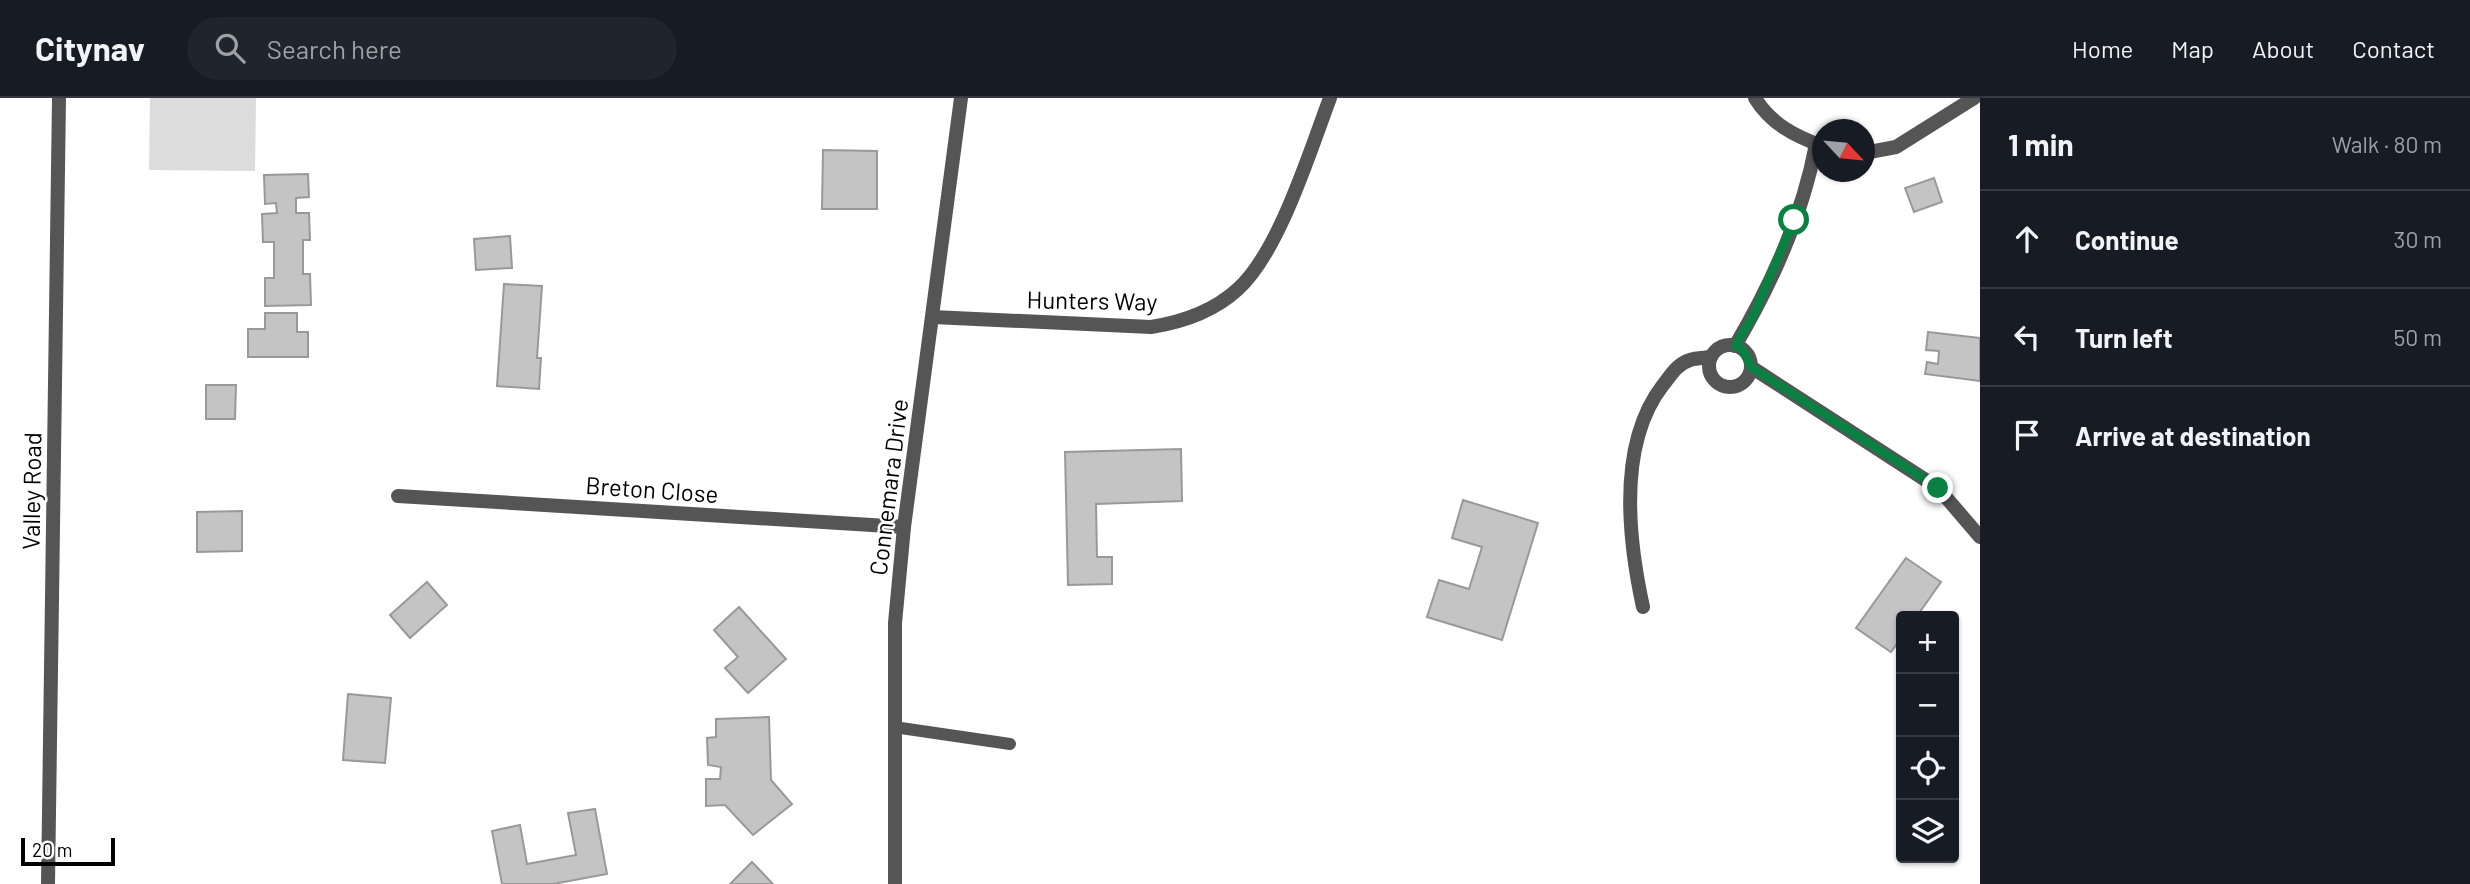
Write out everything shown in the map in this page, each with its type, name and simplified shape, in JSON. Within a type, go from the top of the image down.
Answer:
[{"type":"street","name":"Valley Road","points":[[48,884],[59,98]]},
{"type":"street","name":"Connemara Drive","points":[[895,884],[895,623],[904,527],[961,98]]},
{"type":"street","name":"Hunters Way","points":[[933,317],[1151,327],[1178,323],[1203,313],[1238,289],[1253,273],[1287,208],[1330,98]]},
{"type":"street","points":[[1755,98],[1766,113],[1788,132],[1812,142]]},
{"type":"street","points":[[1875,151],[1896,147],[1974,98]]},
{"type":"street","points":[[1735,346],[1754,314],[1812,170]]},
{"type":"street","points":[[1643,607],[1636,575],[1632,520],[1632,470],[1642,418],[1647,405],[1677,367],[1690,360],[1711,357],[1726,345],[1743,350],[1751,367],[1938,488],[1980,537]]},
{"type":"street","points":[[1711,357],[1710,375],[1724,387],[1742,383],[1751,367]]},
{"type":"street","name":"Breton Close","points":[[398,496],[904,527]]},
{"type":"lane","points":[[894,727],[1010,744]]},
{"type":"shaded area","points":[[150,98],[256,98],[255,171],[149,170]]},
{"type":"building","points":[[823,150],[877,151],[877,209],[822,209]]},
{"type":"building","points":[[308,174],[309,197],[296,198],[296,213],[309,213],[310,240],[303,240],[303,274],[310,274],[311,305],[265,306],[265,278],[274,278],[274,242],[263,242],[262,214],[277,213],[276,203],[265,204],[264,175]]},
{"type":"building","points":[[1934,178],[1942,202],[1914,212],[1905,188]]},
{"type":"building","points":[[510,236],[512,268],[476,270],[474,239]]},
{"type":"building","points":[[504,284],[542,286],[537,358],[541,358],[539,389],[497,386]]},
{"type":"building","points":[[265,313],[297,313],[297,332],[308,332],[308,357],[248,357],[248,329],[265,329]]},
{"type":"building","points":[[1928,332],[1980,338],[1980,381],[1925,374],[1927,362],[1938,364],[1939,351],[1926,350]]},
{"type":"building","points":[[206,385],[236,385],[235,419],[206,419]]},
{"type":"building","points":[[1181,449],[1182,501],[1096,504],[1097,557],[1112,557],[1112,584],[1068,585],[1065,452]]},
{"type":"building","points":[[1463,500],[1538,523],[1502,640],[1427,617],[1439,580],[1469,589],[1482,547],[1452,538]]},
{"type":"building","points":[[242,511],[242,551],[197,552],[197,512]]},
{"type":"building","points":[[1906,558],[1941,582],[1921,611],[1896,611],[1896,645],[1891,652],[1856,628]]},
{"type":"building","points":[[427,582],[447,605],[410,638],[390,615]]},
{"type":"building","points":[[739,607],[786,659],[748,693],[725,668],[738,657],[714,630]]},
{"type":"building","points":[[348,694],[391,698],[385,763],[343,760]]},
{"type":"building","points":[[769,717],[771,780],[792,804],[753,835],[725,805],[706,806],[706,779],[720,779],[721,767],[708,765],[707,738],[716,737],[716,719]]},
{"type":"building","points":[[595,809],[607,874],[553,884],[502,884],[492,831],[520,825],[527,864],[576,855],[568,813]]},
{"type":"building","points":[[752,862],[773,884],[730,884]]},
{"type":"route","points":[[1794,220],[1754,314],[1735,346],[1743,350],[1751,367],[1938,488]]}]
